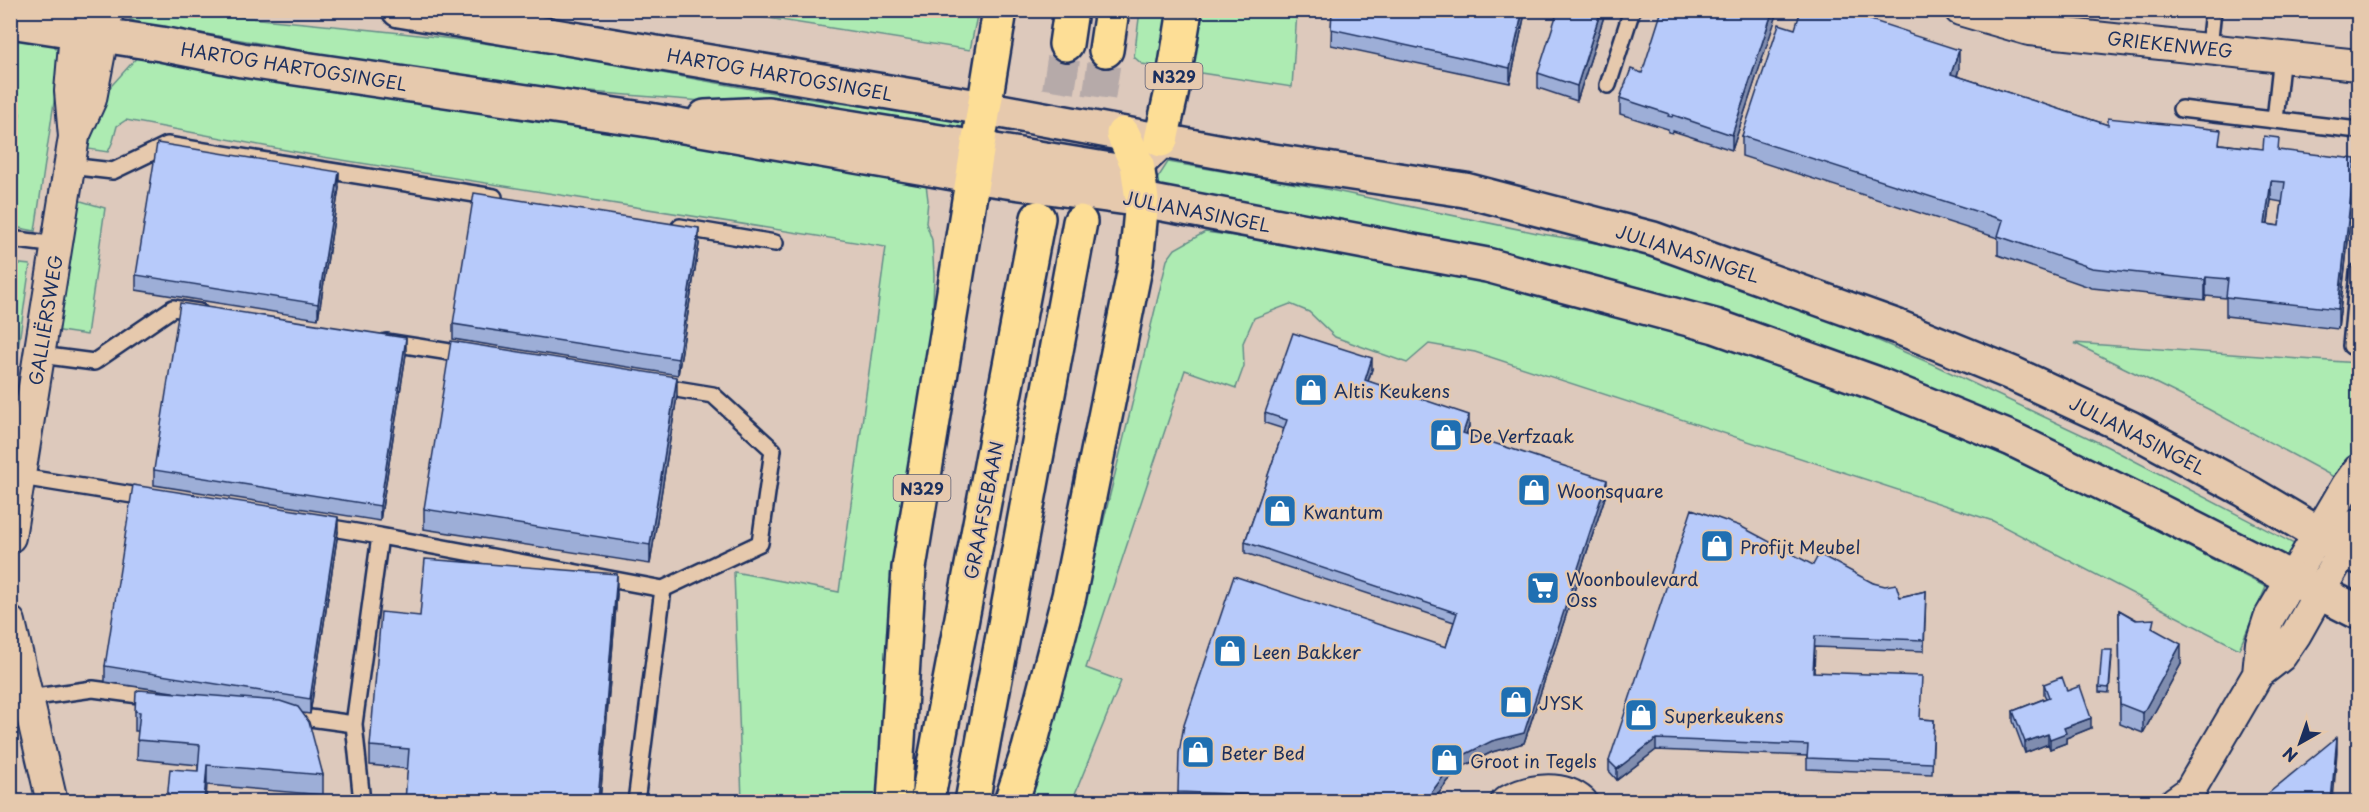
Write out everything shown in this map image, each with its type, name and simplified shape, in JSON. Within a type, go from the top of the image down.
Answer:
[{"type":"main road","name":"HARTOG HARTOGSINGEL","points":[[399,10],[1161,140]]},
{"type":"main road","name":"N329","points":[[894,801],[909,568],[999,10]]},
{"type":"main road","points":[[1066,44],[1071,10]]},
{"type":"main road","points":[[1106,50],[1112,10]]},
{"type":"main road","name":"N329","points":[[1161,140],[1185,10]]},
{"type":"main road","name":"HARTOG HARTOGSINGEL","points":[[10,21],[91,22],[242,60],[649,120],[974,162]]},
{"type":"main road","points":[[1011,801],[1029,749],[1069,596],[1136,263],[1142,200],[1137,164],[1123,134]]},
{"type":"main road","name":"JULIANASINGEL","points":[[974,162],[1117,171],[1137,164],[1161,140],[1260,159],[1465,190],[1653,239],[1888,322],[2011,373],[2130,428],[2345,541]]},
{"type":"main road","name":"JULIANASINGEL","points":[[974,162],[1142,200],[1487,265],[1715,326],[1875,383],[2012,439],[2358,612]]},
{"type":"main road","name":"GRAAFSEBAAN","points":[[927,801],[1038,218]]},
{"type":"main road","points":[[972,801],[1080,222]]},
{"type":"street","name":"GRIEKENWEG","points":[[1976,13],[2029,30],[2282,55],[2358,65]]},
{"type":"street","name":"GALLIËRSWEG","points":[[10,537],[71,152],[70,91],[91,22]]},
{"type":"street","points":[[2175,801],[2189,792],[2258,674],[2262,643],[2269,618],[2306,585],[2345,541],[2347,485],[2358,470]]},
{"type":"street","points":[[10,622],[52,801]]},
{"type":"street","points":[[1506,801],[1541,789],[1576,796],[1582,801]]},
{"type":"lane","points":[[1608,85],[1632,10]]},
{"type":"lane","points":[[2209,48],[2212,10]]},
{"type":"lane","points":[[2276,120],[2282,55]]},
{"type":"lane","points":[[2181,109],[2358,130]]},
{"type":"lane","points":[[71,152],[113,171],[167,145],[506,199]]},
{"type":"lane","points":[[669,226],[775,243]]},
{"type":"lane","points":[[10,239],[57,245]]},
{"type":"lane","points":[[2351,346],[2358,272]]},
{"type":"lane","points":[[40,355],[94,362],[173,308],[208,313]]},
{"type":"lane","points":[[373,340],[478,357]]},
{"type":"lane","points":[[310,524],[663,589],[760,543],[773,450],[713,395],[642,383]]},
{"type":"lane","points":[[21,477],[171,502]]},
{"type":"lane","points":[[362,801],[354,724],[380,536]]},
{"type":"lane","points":[[636,801],[663,589]]},
{"type":"lane","points":[[28,698],[93,689],[164,699]]},
{"type":"lane","points":[[271,713],[354,724]]},
{"type":"green space","points":[[978,10],[970,50],[768,18],[702,11]]},
{"type":"green space","points":[[136,11],[176,11],[492,44],[754,90],[863,106],[972,116],[972,131],[890,116],[503,85],[136,22],[126,17]]},
{"type":"green space","points":[[1140,11],[1297,11],[1292,87],[1142,64],[1134,57]]},
{"type":"green space","points":[[11,37],[53,43],[58,53],[55,95],[35,231],[14,227],[11,223],[11,185],[20,113],[11,107]]},
{"type":"green space","points":[[139,55],[925,177],[928,200],[926,223],[932,240],[934,275],[931,367],[887,801],[742,801],[734,572],[839,592],[886,247],[323,157],[126,120],[117,126],[108,152],[88,149],[103,95]]},
{"type":"green space","points":[[1168,162],[1321,188],[1542,234],[1649,252],[1803,308],[1932,364],[2106,446],[2296,545],[2286,562],[2066,445],[1902,380],[1703,308],[1499,250],[1152,187]]},
{"type":"green space","points":[[74,199],[105,208],[87,335],[54,330]]},
{"type":"green space","points":[[1205,232],[1354,252],[1554,294],[1776,361],[1961,435],[2114,508],[2266,587],[2239,649],[1993,521],[1475,352],[1429,344],[1407,363],[1335,337],[1309,312],[1290,304],[1254,318],[1243,343],[1244,366],[1236,388],[1185,370],[1086,668],[1121,681],[1072,801],[1024,802],[1090,577],[1167,260],[1175,249]]},
{"type":"green space","points":[[10,263],[30,265],[11,398]]},
{"type":"green space","points":[[2074,343],[2358,363],[2358,460],[2343,477],[2332,476],[2208,409]]},
{"type":"building","points":[[1332,10],[1523,10],[1510,68],[1331,29]]},
{"type":"building","points":[[1558,10],[1601,10],[1577,86],[1538,73]]},
{"type":"building","points":[[1662,10],[1773,10],[1732,135],[1673,115],[1668,116],[1669,114],[1620,98],[1631,69],[1642,73]]},
{"type":"building","points":[[1801,10],[1840,10],[1959,50],[1951,74],[2108,125],[2108,118],[2221,130],[2219,144],[2263,149],[2264,136],[2279,138],[2278,150],[2355,159],[2338,309],[2226,297],[2228,279],[2206,277],[2205,280],[2092,268],[1998,236],[2003,220],[1742,136],[1779,24],[1795,29]],"holes":[[[2271,181],[2285,182],[2279,226],[2265,224]]]},
{"type":"building","points":[[157,143],[339,172],[318,304],[136,275]]},
{"type":"building","points":[[474,193],[699,228],[678,359],[453,324]]},
{"type":"building","points":[[180,303],[406,338],[380,506],[154,470]]},
{"type":"building","points":[[1293,333],[1372,358],[1365,380],[1469,415],[1463,433],[1607,480],[1524,733],[1492,741],[1466,754],[1448,770],[1425,801],[1178,792],[1179,753],[1184,725],[1234,576],[1446,647],[1457,613],[1245,542],[1287,420],[1265,413]]},
{"type":"building","points":[[451,341],[677,377],[650,545],[424,509]]},
{"type":"building","points":[[133,485],[338,517],[310,699],[105,666]]},
{"type":"building","points":[[1692,509],[1740,526],[1813,565],[1819,554],[1873,583],[1885,586],[1896,584],[1900,597],[1926,591],[1924,640],[1815,636],[1813,672],[1922,676],[1920,719],[1934,720],[1932,763],[1807,758],[1808,745],[1656,739],[1617,769],[1609,761]]},
{"type":"building","points":[[425,559],[617,574],[598,801],[405,801],[409,749],[370,746],[381,612],[420,616]]},
{"type":"building","points":[[2119,610],[2136,620],[2154,619],[2152,628],[2181,644],[2143,713],[2120,704]]},
{"type":"building","points":[[2102,650],[2112,650],[2109,688],[2099,687]]},
{"type":"building","points":[[2062,677],[2067,691],[2080,686],[2091,718],[2064,728],[2066,733],[2050,739],[2048,734],[2025,742],[2013,711],[2049,697],[2044,684]]},
{"type":"building","points":[[139,690],[280,701],[298,707],[309,722],[323,775],[207,765],[204,801],[167,801],[170,769],[198,771],[200,745],[137,740],[140,712],[135,711],[136,692]]},
{"type":"building","points":[[2337,737],[2331,801],[2259,801]]},
{"type":"tunnel","points":[[1043,188],[1066,44]]},
{"type":"tunnel","points":[[1084,194],[1106,50]]},
{"type":"place","name":"Altis Keukens","points":[[1311,390]]},
{"type":"place","name":"De Verfzaak","points":[[1446,435]]},
{"type":"place","name":"Woonsquare","points":[[1534,490]]},
{"type":"place","name":"Kwantum","points":[[1280,511]]},
{"type":"place","name":"Profijt Meubel","points":[[1717,546]]},
{"type":"place","name":"Woonboulevard Oss","points":[[1543,588]]},
{"type":"place","name":"Leen Bakker","points":[[1230,651]]},
{"type":"place","name":"JYSK","points":[[1516,702]]},
{"type":"place","name":"Superkeukens","points":[[1641,715]]},
{"type":"place","name":"Beter Bed","points":[[1198,752]]},
{"type":"place","name":"Groot in Tegels","points":[[1447,760]]}]
